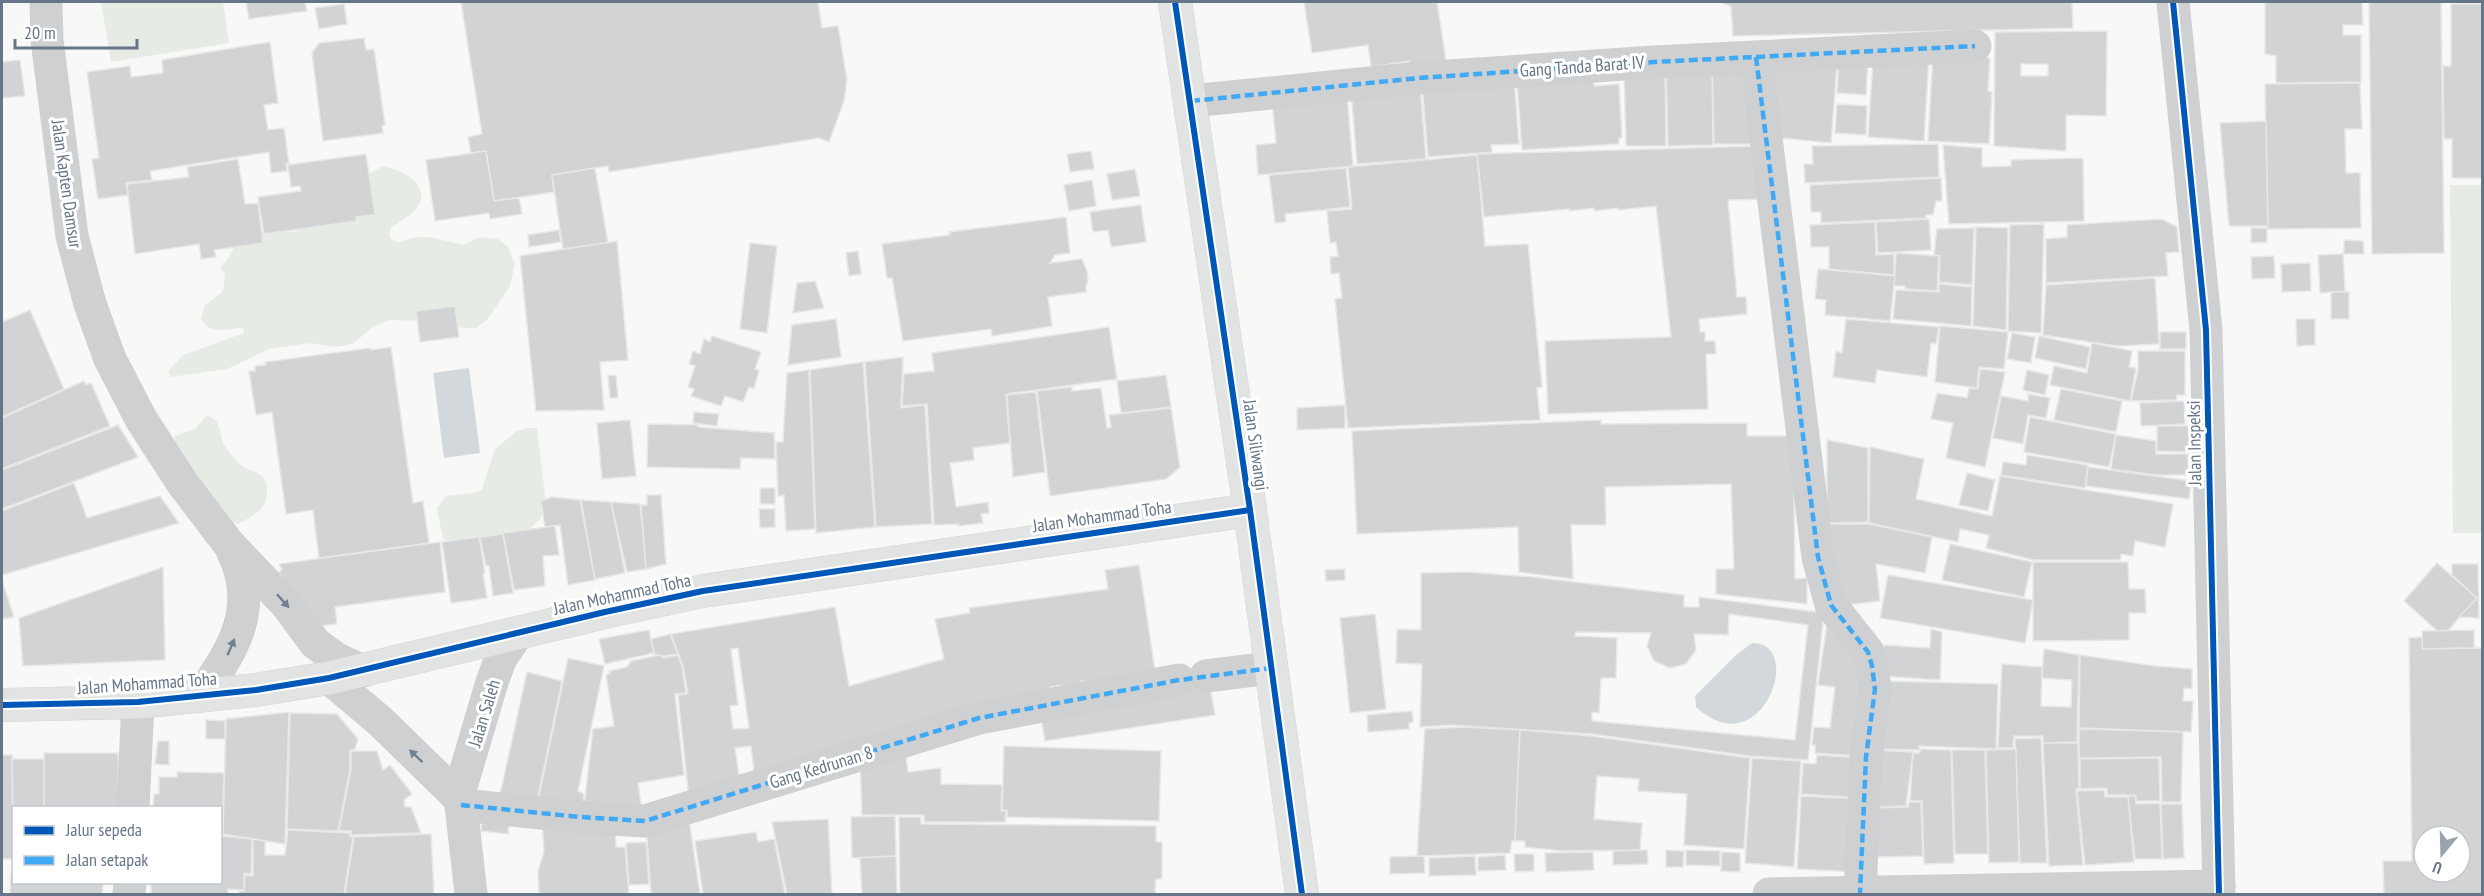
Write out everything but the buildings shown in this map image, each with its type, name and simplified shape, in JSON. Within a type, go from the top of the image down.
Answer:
[{"type":"street","name":"Jalan Kapten Damsur","points":[[46,2],[47,40],[72,236],[90,304],[110,359],[141,419],[183,484],[228,543]]},
{"type":"street","name":"Jalan Siliwangi","points":[[1175,2],[1250,510],[1302,894]]},
{"type":"street","name":"Jalan Inspeksi","points":[[2173,2],[2206,330],[2219,890]]},
{"type":"street","name":"Gang Tanda Barat IV","points":[[1191,100],[1419,78],[1975,46]]},
{"type":"street","points":[[1756,57],[1818,557],[1831,605],[1868,652],[1875,689],[1866,757],[1860,893]]},
{"type":"street","name":"Jalan Mohammad Toha","points":[[2,705],[138,702],[256,690],[329,678],[703,591],[1250,510]]},
{"type":"street","points":[[228,543],[287,605],[315,643],[337,659],[363,670]]},
{"type":"street","points":[[200,696],[224,663],[240,627],[244,589],[240,566],[228,543]]},
{"type":"street","name":"Jalan Saleh","points":[[471,894],[460,801],[492,682],[501,658],[518,633]]},
{"type":"street","name":"Gang Kedrunan 8","points":[[460,801],[580,818],[645,821],[979,718],[1192,678],[1271,668]]},
{"type":"street","points":[[329,678],[380,721],[460,801]]},
{"type":"street","points":[[133,806],[138,702]]},
{"type":"street","points":[[1769,894],[2219,890]]},
{"type":"shaded area","points":[[101,2],[223,2],[229,43],[111,62]]},
{"type":"shaded area","points":[[383,166],[408,176],[420,188],[421,195],[413,212],[390,229],[390,238],[398,243],[423,237],[463,245],[480,237],[498,239],[508,247],[515,264],[510,286],[487,320],[476,328],[463,328],[436,321],[389,320],[370,329],[353,344],[335,347],[311,343],[269,349],[227,369],[171,377],[168,371],[183,355],[244,333],[243,328],[214,330],[204,324],[201,318],[205,305],[223,291],[225,275],[220,268],[235,245],[258,231],[280,228],[291,232],[300,230],[367,175]]},
{"type":"shaded area","points":[[2450,185],[2481,185],[2482,533],[2453,533]]},
{"type":"shaded area","points":[[469,368],[480,453],[444,458],[433,373]]},
{"type":"shaded area","points":[[206,416],[212,417],[218,424],[223,444],[234,459],[245,468],[260,474],[266,483],[266,499],[262,508],[238,524],[224,519],[174,441],[175,436],[195,429]]},
{"type":"shaded area","points":[[537,428],[546,504],[540,519],[530,529],[496,541],[450,543],[443,539],[437,509],[446,496],[474,493],[482,489],[495,449],[517,431]]},
{"type":"shaded area","points":[[1752,643],[1768,648],[1775,661],[1775,679],[1769,698],[1757,713],[1740,723],[1720,722],[1696,707],[1695,696],[1735,656]]},
{"type":"marked path","points":[[1191,101],[1419,78],[1654,62],[1975,46]]},
{"type":"marked path","points":[[1756,57],[1818,557],[1831,605],[1868,652],[1875,689],[1866,757],[1860,893]]},
{"type":"marked path","points":[[461,805],[645,821],[979,718],[1179,680],[1271,668]]},
{"type":"cycle path","points":[[1175,2],[1250,510],[1302,894]]},
{"type":"cycle path","points":[[2173,2],[2206,330],[2219,894]]},
{"type":"cycle path","points":[[2,705],[138,702],[256,690],[329,678],[703,591],[1250,510]]}]
